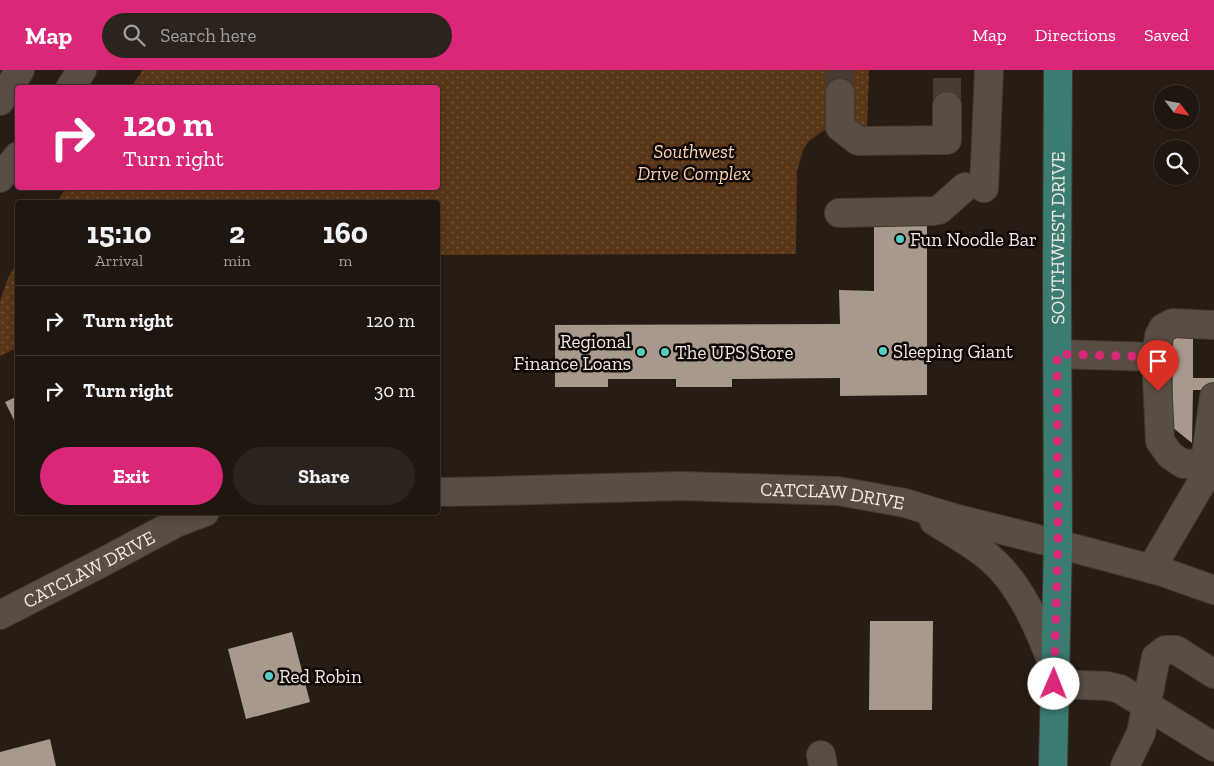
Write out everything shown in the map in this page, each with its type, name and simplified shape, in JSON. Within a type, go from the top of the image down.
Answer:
[{"type":"main road","name":"SOUTHWEST DRIVE","points":[[1053,766],[1058,544],[1058,70]]},
{"type":"street","points":[[0,101],[20,70]]},
{"type":"street","points":[[72,85],[82,70]]},
{"type":"street","points":[[839,213],[939,210],[974,187],[989,70]]},
{"type":"street","points":[[840,93],[840,127],[858,141],[946,140],[947,106]]},
{"type":"street","points":[[0,178],[15,160]]},
{"type":"street","points":[[1206,463],[1183,464],[1170,455],[1160,442],[1156,357],[1159,336],[1163,328],[1173,323],[1214,325]]},
{"type":"street","points":[[1057,354],[1156,357]]},
{"type":"street","points":[[1151,568],[1202,482],[1214,397]]},
{"type":"street","name":"CATCLAW DRIVE","points":[[440,492],[682,486],[829,490],[905,503],[954,518],[1151,568],[1214,590]]},
{"type":"street","points":[[905,503],[987,556],[1008,577],[1026,604],[1046,645],[1055,677],[1120,689],[1214,747]]},
{"type":"street","name":"CATCLAW DRIVE","points":[[0,615],[176,523],[197,515]]},
{"type":"street","points":[[1125,766],[1141,733],[1156,657],[1165,650],[1176,650],[1214,674]]},
{"type":"green space","name":"Southwest Drive Complex","points":[[143,70],[869,70],[867,129],[834,127],[823,131],[809,141],[803,150],[797,171],[796,254],[440,255],[440,200],[58,200],[65,190],[440,190],[440,85],[132,85]]},
{"type":"green space","points":[[15,266],[15,349],[0,356],[0,301],[8,278]]},
{"type":"building","points":[[874,222],[927,222],[927,395],[840,396],[840,378],[732,379],[732,387],[676,387],[676,379],[608,379],[608,387],[555,387],[555,325],[840,324],[839,290],[874,291]]},
{"type":"building","points":[[440,304],[441,304],[440,376]]},
{"type":"building","points":[[1173,336],[1193,336],[1193,378],[1214,378],[1214,390],[1193,390],[1192,443],[1172,427]]},
{"type":"building","points":[[15,397],[15,422],[5,402]]},
{"type":"building","points":[[870,621],[933,621],[932,710],[869,710]]},
{"type":"building","name":"Red Robin","points":[[292,632],[310,702],[246,719],[228,649]]},
{"type":"building","points":[[50,739],[56,766],[0,766],[0,752]]},
{"type":"tunnel","points":[[839,70],[840,93]]},
{"type":"tunnel","points":[[947,70],[947,106]]},
{"type":"place","name":"Fun Noodle Bar","points":[[900,239]]},
{"type":"place","name":"Sleeping Giant","points":[[883,351]]},
{"type":"place","name":"Regional Finance Loans","points":[[641,352]]},
{"type":"place","name":"The UPS Store","points":[[665,352]]},
{"type":"place","name":"Red Robin","points":[[269,676]]},
{"type":"route","points":[[1054,684],[1058,544],[1057,354],[1156,357],[1158,391]]}]
